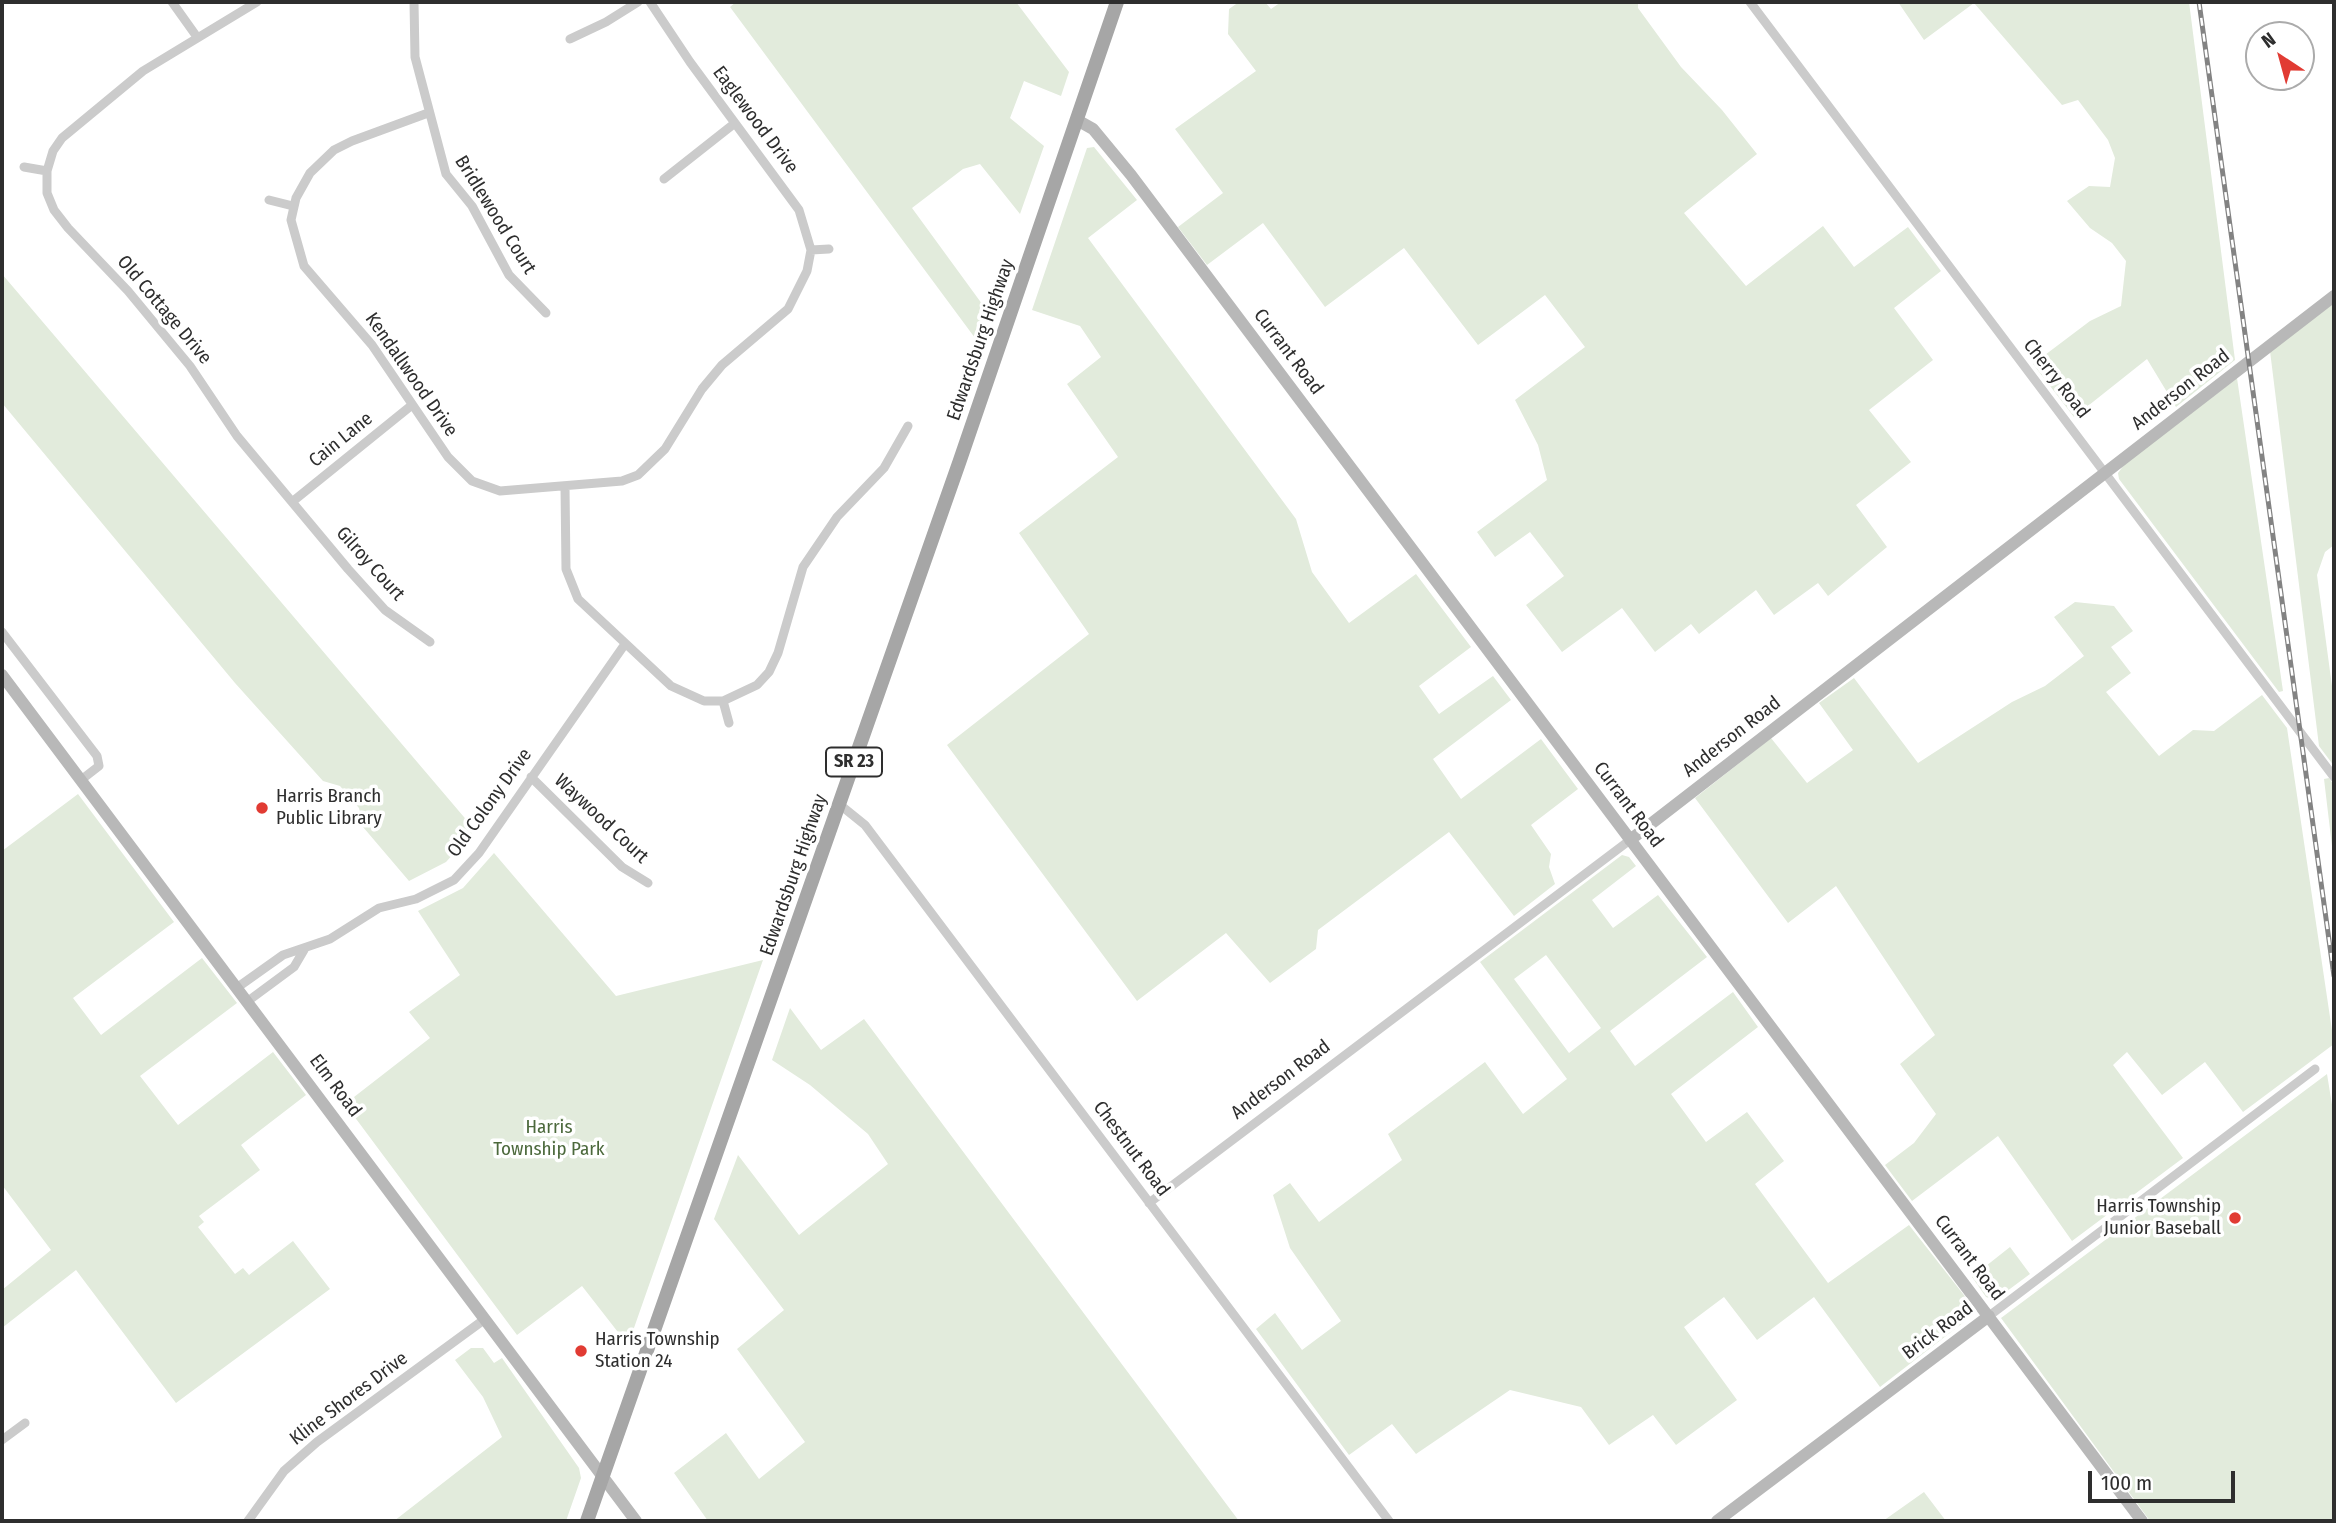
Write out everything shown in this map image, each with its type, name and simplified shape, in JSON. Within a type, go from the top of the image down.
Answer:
[{"type":"main road","name":"Edwardsburg Highway","points":[[587,1521],[839,804],[1116,2]]},
{"type":"street","points":[[172,2],[197,37]]},
{"type":"street","points":[[24,167],[47,171],[62,138],[97,112],[143,71],[257,2]]},
{"type":"street","name":"Bridlewood Court","points":[[414,2],[415,57],[446,174],[472,206],[509,275],[546,313]]},
{"type":"street","points":[[570,39],[606,22],[638,2]]},
{"type":"street","name":"Eaglewood Drive","points":[[650,2],[799,210],[811,250]]},
{"type":"street","name":"Cherry Road","points":[[1750,2],[2334,777]]},
{"type":"street","points":[[269,200],[293,206],[310,173],[334,150],[428,113]]},
{"type":"street","name":"Currant Road","points":[[1077,120],[1093,129],[1131,175],[2142,1521]]},
{"type":"street","points":[[664,179],[735,123]]},
{"type":"street","name":"Old Cottage Drive","points":[[47,171],[47,193],[54,209],[190,366],[237,436],[292,502]]},
{"type":"street","name":"Kendallwood Drive","points":[[293,206],[293,235],[304,266],[372,345],[448,457],[472,481],[500,491],[622,481],[653,464],[702,389],[722,365],[788,309],[807,271],[811,250]]},
{"type":"street","points":[[811,250],[828,249]]},
{"type":"street","name":"Anderson Road","points":[[1149,1203],[1630,839],[2334,296]]},
{"type":"street","name":"Cain Lane","points":[[292,502],[412,405]]},
{"type":"street","points":[[565,486],[566,569],[570,586],[594,617],[671,687],[686,696],[704,701],[723,701],[757,685],[769,672],[807,559],[837,517],[884,468],[908,426]]},
{"type":"street","name":"Gilroy Court","points":[[292,502],[385,610],[430,642]]},
{"type":"street","points":[[2,632],[97,756],[99,766],[81,780]]},
{"type":"street","name":"Old Colony Drive","points":[[238,987],[283,955],[330,939],[379,908],[416,899],[454,880],[480,853],[625,644]]},
{"type":"street","name":"Elm Road","points":[[2,675],[636,1521]]},
{"type":"street","points":[[723,701],[729,723]]},
{"type":"street","name":"Waywood Court","points":[[531,777],[622,867],[648,883]]},
{"type":"street","name":"Chestnut Road","points":[[839,804],[865,825],[1389,1521]]},
{"type":"street","name":"Old Colony Drive","points":[[248,1001],[294,967],[304,950]]},
{"type":"street","name":"Brick Road","points":[[1717,1521],[2315,1069]]},
{"type":"street","name":"Kline Shores Drive","points":[[248,1521],[284,1471],[317,1442],[485,1319]]},
{"type":"street","points":[[2,1440],[25,1423]]},
{"type":"green space","points":[[736,2],[1016,2],[1069,72],[1061,96],[1024,81],[1010,118],[1044,146],[1020,214],[980,164],[963,169],[912,208],[985,308],[975,338],[730,7]]},
{"type":"green space","points":[[1239,2],[1265,2],[1271,9],[1281,2],[1638,2],[1638,8],[1681,67],[1722,110],[1757,154],[1684,213],[1746,286],[1823,226],[1854,267],[1908,227],[1941,271],[1894,308],[1933,360],[1869,410],[1911,462],[1856,505],[1887,547],[1828,596],[1818,583],[1774,615],[1756,590],[1699,634],[1691,624],[1655,652],[1622,608],[1562,652],[1526,605],[1564,576],[1530,532],[1495,557],[1477,532],[1547,480],[1538,445],[1515,400],[1585,347],[1545,295],[1478,345],[1404,248],[1325,307],[1263,223],[1207,265],[1178,227],[1223,193],[1175,129],[1256,71],[1228,34],[1229,9]]},
{"type":"green space","points":[[1898,2],[2189,2],[2235,360],[2176,407],[2147,359],[2074,417],[2033,364],[2090,321],[2121,306],[2126,261],[2112,243],[2090,228],[2067,201],[2089,186],[2110,187],[2115,158],[2108,140],[2078,100],[2062,105],[1974,3],[1924,40]]},
{"type":"green space","points":[[1094,147],[1137,200],[1088,238],[1296,519],[1312,572],[1349,623],[1416,574],[1471,647],[1419,686],[1439,714],[1493,676],[1511,700],[1433,759],[1461,799],[1541,739],[1578,789],[1531,825],[1551,854],[1549,867],[1555,884],[1514,916],[1449,832],[1318,930],[1316,949],[1270,983],[1226,933],[1137,1001],[947,745],[1089,634],[1019,533],[1118,457],[1067,384],[1101,357],[1080,326],[1032,310],[1087,148]]},
{"type":"green space","points":[[2,274],[475,830],[446,862],[409,881],[363,827],[359,808],[340,786],[323,781],[235,683],[2,403]]},
{"type":"green space","points":[[2334,303],[2334,545],[2325,552],[2317,575],[2334,701],[2334,766],[2319,746],[2270,351]]},
{"type":"green space","points":[[2237,378],[2283,691],[2279,692],[2119,479],[2118,473],[2124,465]]},
{"type":"green space","points":[[2075,602],[2114,606],[2133,631],[2111,647],[2131,673],[2106,692],[2159,756],[2193,730],[2214,731],[2262,695],[2287,728],[2334,1044],[2243,1112],[2205,1062],[2162,1095],[2127,1052],[2113,1065],[2183,1158],[2072,1241],[1998,1136],[1912,1201],[1885,1165],[1914,1143],[1936,1114],[1900,1064],[1935,1035],[1836,886],[1788,923],[1695,798],[1771,738],[1807,783],[1853,750],[1819,703],[1854,678],[1918,763],[2012,702],[2045,686],[2084,656],[2054,617]]},
{"type":"green space","points":[[2329,778],[2334,785],[2334,863],[2324,779]]},
{"type":"green space","points":[[78,794],[174,922],[73,998],[101,1035],[202,958],[237,1003],[140,1076],[178,1125],[273,1052],[306,1095],[241,1145],[260,1170],[199,1216],[204,1222],[198,1227],[235,1274],[243,1268],[249,1275],[293,1241],[330,1289],[176,1403],[76,1270],[2,1328],[2,1290],[51,1250],[2,1185],[2,851]]},
{"type":"green space","name":"Harris Township Park","points":[[494,853],[616,996],[763,960],[628,1345],[582,1286],[517,1335],[345,1104],[430,1038],[409,1012],[460,975],[418,911],[463,888]]},
{"type":"green space","points":[[1622,855],[1629,857],[1636,866],[1592,900],[1613,928],[1658,895],[1707,957],[1610,1031],[1635,1066],[1733,992],[1758,1027],[1671,1094],[1706,1142],[1747,1112],[1784,1161],[1755,1184],[1828,1283],[1909,1225],[1967,1299],[1968,1312],[1964,1322],[1880,1387],[1814,1297],[1757,1340],[1724,1297],[1684,1327],[1737,1400],[1676,1445],[1653,1415],[1609,1445],[1581,1407],[1510,1390],[1416,1454],[1392,1424],[1349,1455],[1256,1329],[1275,1313],[1302,1350],[1341,1321],[1290,1248],[1273,1195],[1290,1183],[1319,1222],[1402,1160],[1388,1134],[1485,1062],[1523,1114],[1567,1079],[1480,962]],"holes":[[[1546,955],[1601,1028],[1569,1053],[1514,979]]]},
{"type":"green space","points":[[790,1008],[821,1050],[864,1019],[1239,1521],[708,1521],[674,1473],[726,1433],[759,1479],[805,1442],[737,1349],[784,1310],[714,1219],[738,1155],[799,1235],[888,1164],[868,1134],[810,1085],[772,1060]]},
{"type":"green space","name":"Harris Township Junior Baseball","points":[[2327,1074],[2334,1117],[2334,1521],[2150,1521],[2001,1318]]},
{"type":"green space","points":[[2010,1247],[2030,1274],[1995,1300],[1986,1297],[1972,1277]]},
{"type":"green space","points":[[471,1348],[483,1348],[494,1363],[502,1358],[579,1468],[581,1478],[566,1521],[394,1521],[502,1437],[483,1397],[455,1360]]},
{"type":"green space","points":[[1924,1492],[1946,1521],[1883,1521]]},
{"type":"railway","points":[[2199,2],[2334,976]]},
{"type":"place","name":"Harris Branch Public Library","points":[[262,808]]},
{"type":"place","name":"Harris Township Junior Baseball","points":[[2235,1218]]},
{"type":"place","name":"Harris Township Station 24","points":[[581,1351]]}]
